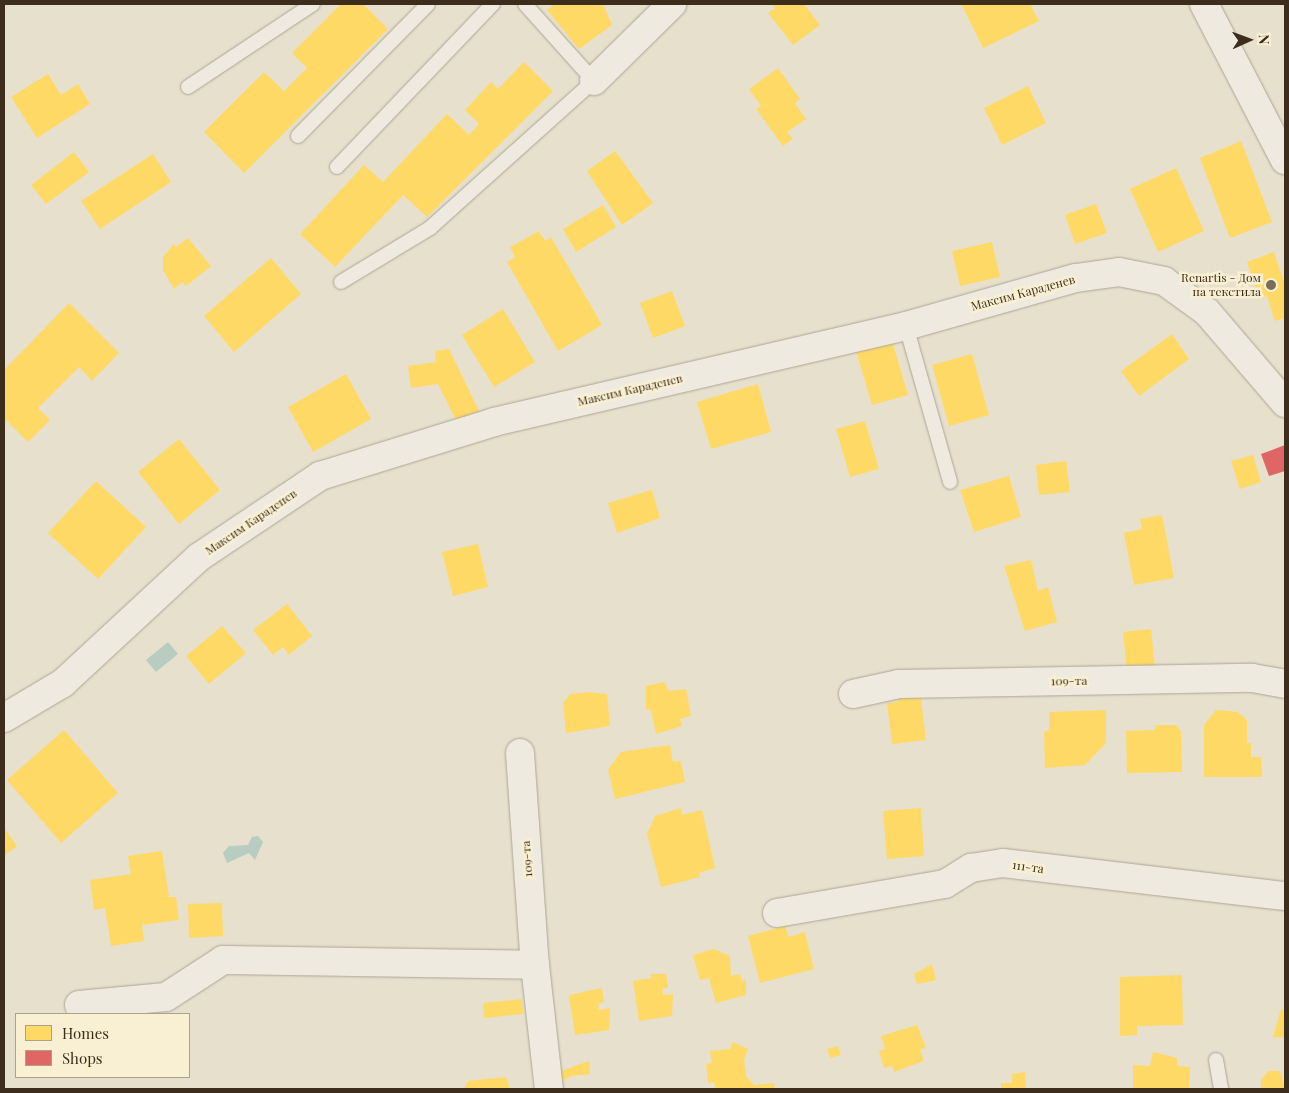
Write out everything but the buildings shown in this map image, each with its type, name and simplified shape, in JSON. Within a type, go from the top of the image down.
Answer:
[{"type":"street","points":[[594,81],[672,4]]},
{"type":"street","points":[[1204,4],[1285,160]]},
{"type":"street","name":"Максим Караденев","points":[[4,718],[63,683],[199,557],[320,476],[494,422],[906,326],[1076,278],[1119,272],[1164,281],[1207,312],[1285,403]]},
{"type":"street","name":"109-та","points":[[853,694],[899,684],[1252,678],[1285,684]]},
{"type":"street","name":"109-та","points":[[520,753],[535,965],[549,1089]]},
{"type":"street","name":"111-та","points":[[777,913],[945,884],[971,868],[1003,863],[1285,896]]},
{"type":"street","points":[[79,1005],[166,997],[223,960],[535,965]]},
{"type":"lane","points":[[188,88],[313,4]]},
{"type":"lane","points":[[298,136],[428,4]]},
{"type":"lane","points":[[337,166],[493,4]]},
{"type":"lane","points":[[342,282],[430,228],[594,81],[525,4]]},
{"type":"lane","points":[[906,326],[950,482]]},
{"type":"lane","points":[[1216,1060],[1221,1089]]},
{"type":"shaded area","points":[[168,642],[178,654],[156,672],[146,660]]},
{"type":"shaded area","points":[[258,836],[263,842],[255,860],[249,853],[227,863],[223,853],[229,846],[248,845],[252,837]]},
{"type":"place","name":"Renartis - Дом на текстила","points":[[1271,285]]}]
